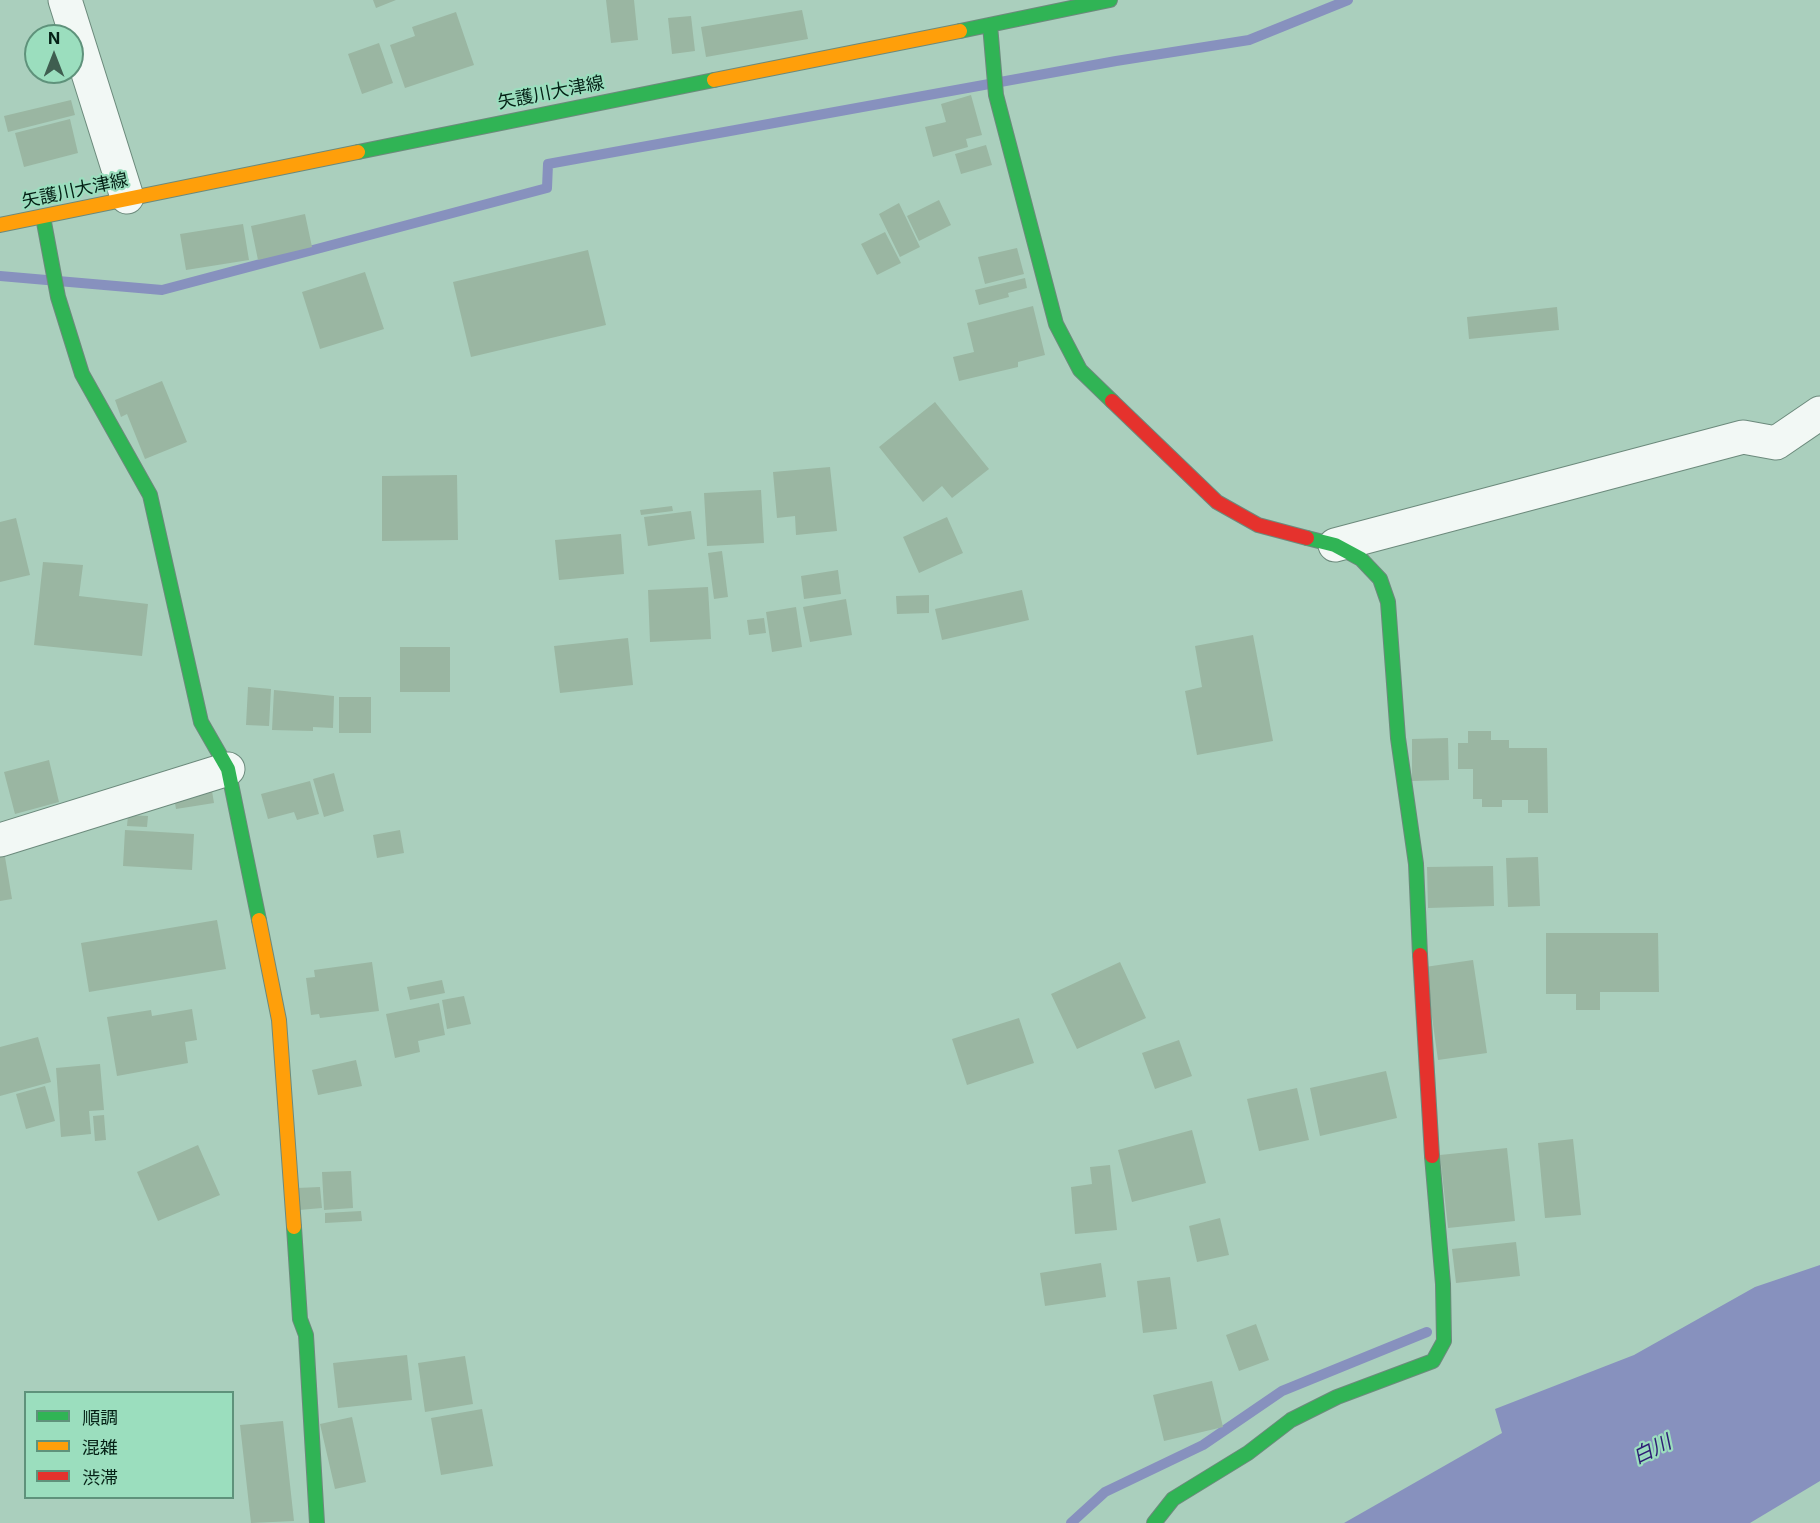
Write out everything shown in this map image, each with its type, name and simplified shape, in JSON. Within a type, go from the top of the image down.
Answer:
[{"type":"street","points":[[65,0],[128,197]]},
{"type":"street","name":"矢護川大津線","points":[[0,225],[855,50],[1009,14],[1110,0]]},
{"type":"street","points":[[1009,14],[994,60],[996,95],[1056,324],[1080,370],[1217,502],[1258,525],[1335,544],[1361,559],[1380,579],[1388,602],[1398,738],[1416,864],[1427,1102],[1443,1284],[1443,1341],[1433,1361],[1337,1397],[1291,1420],[1248,1453],[1173,1499],[1154,1523]]},
{"type":"street","points":[[43,217],[58,297],[82,374],[150,495],[201,723],[228,769],[279,1020],[300,1320],[306,1335],[317,1523]]},
{"type":"street","points":[[1335,544],[1743,437],[1776,443],[1820,413]]},
{"type":"street","points":[[0,840],[228,769]]},
{"type":"water","name":"白川","points":[[1820,1265],[1820,1481],[1750,1523],[1344,1523],[1502,1433],[1495,1409],[1634,1355],[1755,1287]]},
{"type":"building","points":[[373,0],[396,0],[376,8]]},
{"type":"building","points":[[606,0],[634,0],[638,40],[611,43]]},
{"type":"building","points":[[802,10],[808,39],[706,57],[701,27]]},
{"type":"building","points":[[456,12],[474,65],[405,88],[390,45],[415,36],[412,27]]},
{"type":"building","points":[[691,16],[695,51],[672,54],[668,18]]},
{"type":"building","points":[[379,43],[393,83],[362,94],[348,54]]},
{"type":"building","points":[[971,95],[982,135],[966,139],[968,147],[933,157],[925,127],[946,122],[941,104]]},
{"type":"building","points":[[71,100],[75,115],[8,132],[4,116]]},
{"type":"building","points":[[70,119],[78,153],[24,167],[15,133]]},
{"type":"building","points":[[986,145],[992,165],[961,174],[955,154]]},
{"type":"building","points":[[939,200],[951,225],[919,241],[907,216]]},
{"type":"building","points":[[899,203],[920,247],[900,257],[879,214]]},
{"type":"building","points":[[305,214],[312,247],[258,260],[251,226]]},
{"type":"building","points":[[243,224],[249,260],[186,270],[180,234]]},
{"type":"building","points":[[885,232],[901,263],[877,275],[861,244]]},
{"type":"building","points":[[1017,248],[1024,274],[985,284],[978,257]]},
{"type":"building","points":[[588,250],[606,325],[471,357],[453,282]]},
{"type":"building","points":[[365,272],[384,329],[320,349],[302,292]]},
{"type":"building","points":[[1025,278],[1027,288],[1008,293],[1009,297],[979,305],[975,290]]},
{"type":"building","points":[[1033,306],[1045,355],[1018,362],[1018,367],[959,381],[953,357],[974,352],[967,323]]},
{"type":"building","points":[[1557,307],[1559,330],[1469,339],[1467,317]]},
{"type":"building","points":[[162,381],[187,442],[145,459],[127,414],[121,417],[115,400]]},
{"type":"building","points":[[935,402],[989,469],[952,498],[942,486],[923,502],[879,447]]},
{"type":"building","points":[[830,467],[837,531],[796,535],[795,516],[777,518],[773,472]]},
{"type":"building","points":[[457,475],[458,540],[382,541],[382,476]]},
{"type":"building","points":[[761,490],[764,543],[707,546],[704,493]]},
{"type":"building","points":[[672,506],[673,511],[641,515],[640,510]]},
{"type":"building","points":[[691,511],[695,539],[648,546],[644,517]]},
{"type":"building","points":[[947,517],[963,553],[919,573],[903,537]]},
{"type":"building","points":[[16,518],[30,575],[0,582],[0,522]]},
{"type":"building","points":[[621,534],[624,574],[559,580],[555,540]]},
{"type":"building","points":[[722,551],[728,597],[714,599],[708,553]]},
{"type":"building","points":[[43,562],[83,565],[79,596],[148,604],[142,656],[34,645]]},
{"type":"building","points":[[838,570],[841,594],[804,599],[801,576]]},
{"type":"building","points":[[708,587],[711,639],[650,642],[648,590]]},
{"type":"building","points":[[1022,590],[1029,620],[942,640],[935,609]]},
{"type":"building","points":[[929,595],[929,613],[897,614],[896,596]]},
{"type":"building","points":[[846,599],[852,635],[810,642],[803,607]]},
{"type":"building","points":[[796,607],[802,647],[772,652],[766,612]]},
{"type":"building","points":[[764,618],[766,633],[749,635],[747,620]]},
{"type":"building","points":[[1253,635],[1273,741],[1197,755],[1185,691],[1202,687],[1195,646]]},
{"type":"building","points":[[628,638],[633,685],[560,693],[554,646]]},
{"type":"building","points":[[400,647],[450,647],[450,692],[400,692]]},
{"type":"building","points":[[248,687],[271,689],[269,726],[246,725]]},
{"type":"building","points":[[274,690],[334,696],[333,728],[313,727],[313,731],[272,730]]},
{"type":"building","points":[[339,697],[371,697],[371,733],[339,733]]},
{"type":"building","points":[[1468,731],[1491,731],[1491,740],[1509,740],[1509,748],[1547,748],[1548,813],[1528,813],[1528,800],[1502,800],[1502,807],[1482,807],[1482,799],[1473,799],[1473,769],[1458,769],[1458,743],[1468,743]]},
{"type":"building","points":[[1448,738],[1449,780],[1412,781],[1412,739]]},
{"type":"building","points":[[49,760],[59,802],[15,814],[4,772]]},
{"type":"building","points":[[334,773],[344,811],[324,817],[313,779]]},
{"type":"building","points":[[310,781],[319,814],[297,820],[294,812],[268,819],[261,794]]},
{"type":"building","points":[[211,785],[214,803],[176,809],[173,792]]},
{"type":"building","points":[[128,815],[148,816],[147,827],[127,826]]},
{"type":"building","points":[[125,830],[194,834],[192,870],[123,866]]},
{"type":"building","points":[[400,830],[404,853],[377,858],[373,835]]},
{"type":"building","points":[[4,851],[12,899],[0,901],[0,852]]},
{"type":"building","points":[[1538,857],[1540,906],[1508,907],[1506,858]]},
{"type":"building","points":[[1493,866],[1494,906],[1428,908],[1427,867]]},
{"type":"building","points":[[217,920],[226,969],[89,992],[81,943]]},
{"type":"building","points":[[1546,933],[1658,933],[1659,992],[1600,992],[1600,1010],[1576,1010],[1576,994],[1546,994]]},
{"type":"building","points":[[1473,960],[1487,1053],[1438,1060],[1425,967]]},
{"type":"building","points":[[372,962],[379,1011],[320,1018],[319,1014],[311,1015],[306,978],[315,977],[314,970]]},
{"type":"building","points":[[1120,962],[1146,1018],[1077,1049],[1051,994]]},
{"type":"building","points":[[442,980],[445,993],[410,1000],[407,987]]},
{"type":"building","points":[[464,996],[471,1024],[447,1029],[442,1000]]},
{"type":"building","points":[[439,1003],[445,1035],[418,1041],[420,1052],[395,1058],[386,1014]]},
{"type":"building","points":[[192,1009],[197,1040],[185,1042],[188,1063],[117,1076],[107,1017],[151,1010],[152,1016]]},
{"type":"building","points":[[1019,1018],[1034,1063],[967,1085],[952,1039]]},
{"type":"building","points":[[38,1037],[51,1082],[0,1096],[0,1047]]},
{"type":"building","points":[[1179,1040],[1192,1076],[1155,1089],[1142,1053]]},
{"type":"building","points":[[356,1060],[362,1086],[318,1095],[312,1070]]},
{"type":"building","points":[[100,1064],[104,1110],[89,1111],[91,1134],[61,1137],[56,1068]]},
{"type":"building","points":[[1386,1071],[1397,1118],[1320,1136],[1310,1088]]},
{"type":"building","points":[[45,1086],[55,1121],[26,1129],[16,1094]]},
{"type":"building","points":[[1297,1088],[1309,1140],[1259,1151],[1247,1099]]},
{"type":"building","points":[[104,1115],[106,1140],[95,1141],[93,1116]]},
{"type":"building","points":[[1192,1130],[1206,1183],[1132,1202],[1118,1150]]},
{"type":"building","points":[[1573,1139],[1581,1215],[1545,1218],[1538,1143]]},
{"type":"building","points":[[198,1145],[220,1195],[158,1221],[137,1172]]},
{"type":"building","points":[[1507,1148],[1515,1221],[1448,1228],[1440,1155]]},
{"type":"building","points":[[1110,1165],[1117,1230],[1075,1234],[1071,1187],[1092,1184],[1090,1167]]},
{"type":"building","points":[[351,1171],[353,1208],[324,1210],[322,1172]]},
{"type":"building","points":[[320,1187],[322,1208],[299,1210],[297,1188]]},
{"type":"building","points":[[361,1211],[362,1221],[325,1223],[325,1213]]},
{"type":"building","points":[[1220,1218],[1229,1255],[1197,1262],[1189,1226]]},
{"type":"building","points":[[1516,1242],[1520,1276],[1456,1283],[1452,1249]]},
{"type":"building","points":[[1101,1263],[1106,1297],[1045,1306],[1040,1273]]},
{"type":"building","points":[[1170,1277],[1177,1329],[1143,1333],[1137,1281]]},
{"type":"building","points":[[1256,1324],[1269,1360],[1239,1371],[1226,1335]]},
{"type":"building","points":[[407,1355],[412,1400],[338,1408],[333,1363]]},
{"type":"building","points":[[465,1356],[473,1404],[425,1412],[418,1363]]},
{"type":"building","points":[[1212,1381],[1223,1427],[1164,1441],[1153,1395]]},
{"type":"building","points":[[482,1409],[493,1466],[441,1475],[431,1418]]},
{"type":"building","points":[[352,1417],[366,1482],[335,1489],[320,1424]]},
{"type":"building","points":[[283,1421],[294,1521],[251,1523],[240,1425]]},
{"type":"waterway","points":[[0,276],[162,290],[547,188],[548,164],[1116,61],[1249,40],[1348,0]]},
{"type":"waterway","points":[[1071,1523],[1105,1492],[1203,1445],[1282,1391],[1427,1332]]},
{"type":"traffic: fast","points":[[960,31],[1110,0]]},
{"type":"traffic: fast","points":[[990,25],[996,95],[1056,324],[1080,370],[1112,401]]},
{"type":"traffic: fast","points":[[358,152],[714,80]]},
{"type":"traffic: fast","points":[[43,217],[58,297],[82,374],[150,495],[201,722],[228,769],[259,920]]},
{"type":"traffic: fast","points":[[1307,538],[1335,545],[1361,559],[1380,579],[1388,602],[1398,738],[1416,864],[1420,955]]},
{"type":"traffic: fast","points":[[1154,1523],[1173,1499],[1248,1453],[1291,1420],[1337,1397],[1433,1361],[1444,1341],[1443,1284],[1432,1156]]},
{"type":"traffic: fast","points":[[294,1227],[300,1319],[306,1335],[317,1523]]},
{"type":"traffic: slow","points":[[714,80],[960,31]]},
{"type":"traffic: slow","points":[[0,225],[358,152]]},
{"type":"traffic: slow","points":[[259,920],[279,1020],[294,1227]]},
{"type":"traffic: jam","points":[[1112,401],[1217,502],[1258,525],[1307,538]]},
{"type":"traffic: jam","points":[[1420,955],[1432,1156]]}]
